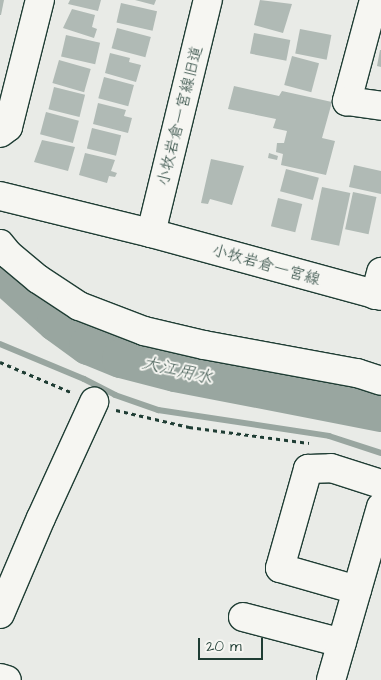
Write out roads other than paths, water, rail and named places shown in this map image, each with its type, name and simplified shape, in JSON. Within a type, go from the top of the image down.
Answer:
[{"type":"street","points":[[0,133],[8,127],[40,0]]},
{"type":"street","name":"小牧岩倉一宮線旧道","points":[[151,233],[208,0]]},
{"type":"street","points":[[374,0],[347,101],[381,106]]},
{"type":"street","name":"小牧岩倉一宮線","points":[[0,196],[379,288]]},
{"type":"street","points":[[0,244],[8,254],[38,279],[79,306],[144,331],[204,346],[357,373],[381,381]]},
{"type":"street","points":[[0,614],[45,508],[94,402]]},
{"type":"street","points":[[357,590],[280,568],[308,469],[331,468],[381,484]]},
{"type":"street","points":[[332,680],[381,507]]},
{"type":"street","points":[[243,616],[342,643]]},
{"type":"street","points":[[0,678],[7,680]]},
{"type":"waterway","name":"大江用水","points":[[0,272],[56,322],[88,345],[121,358],[175,372],[381,412]]},
{"type":"waterway","points":[[0,344],[84,379],[115,395],[158,410],[329,436],[381,453]]}]
